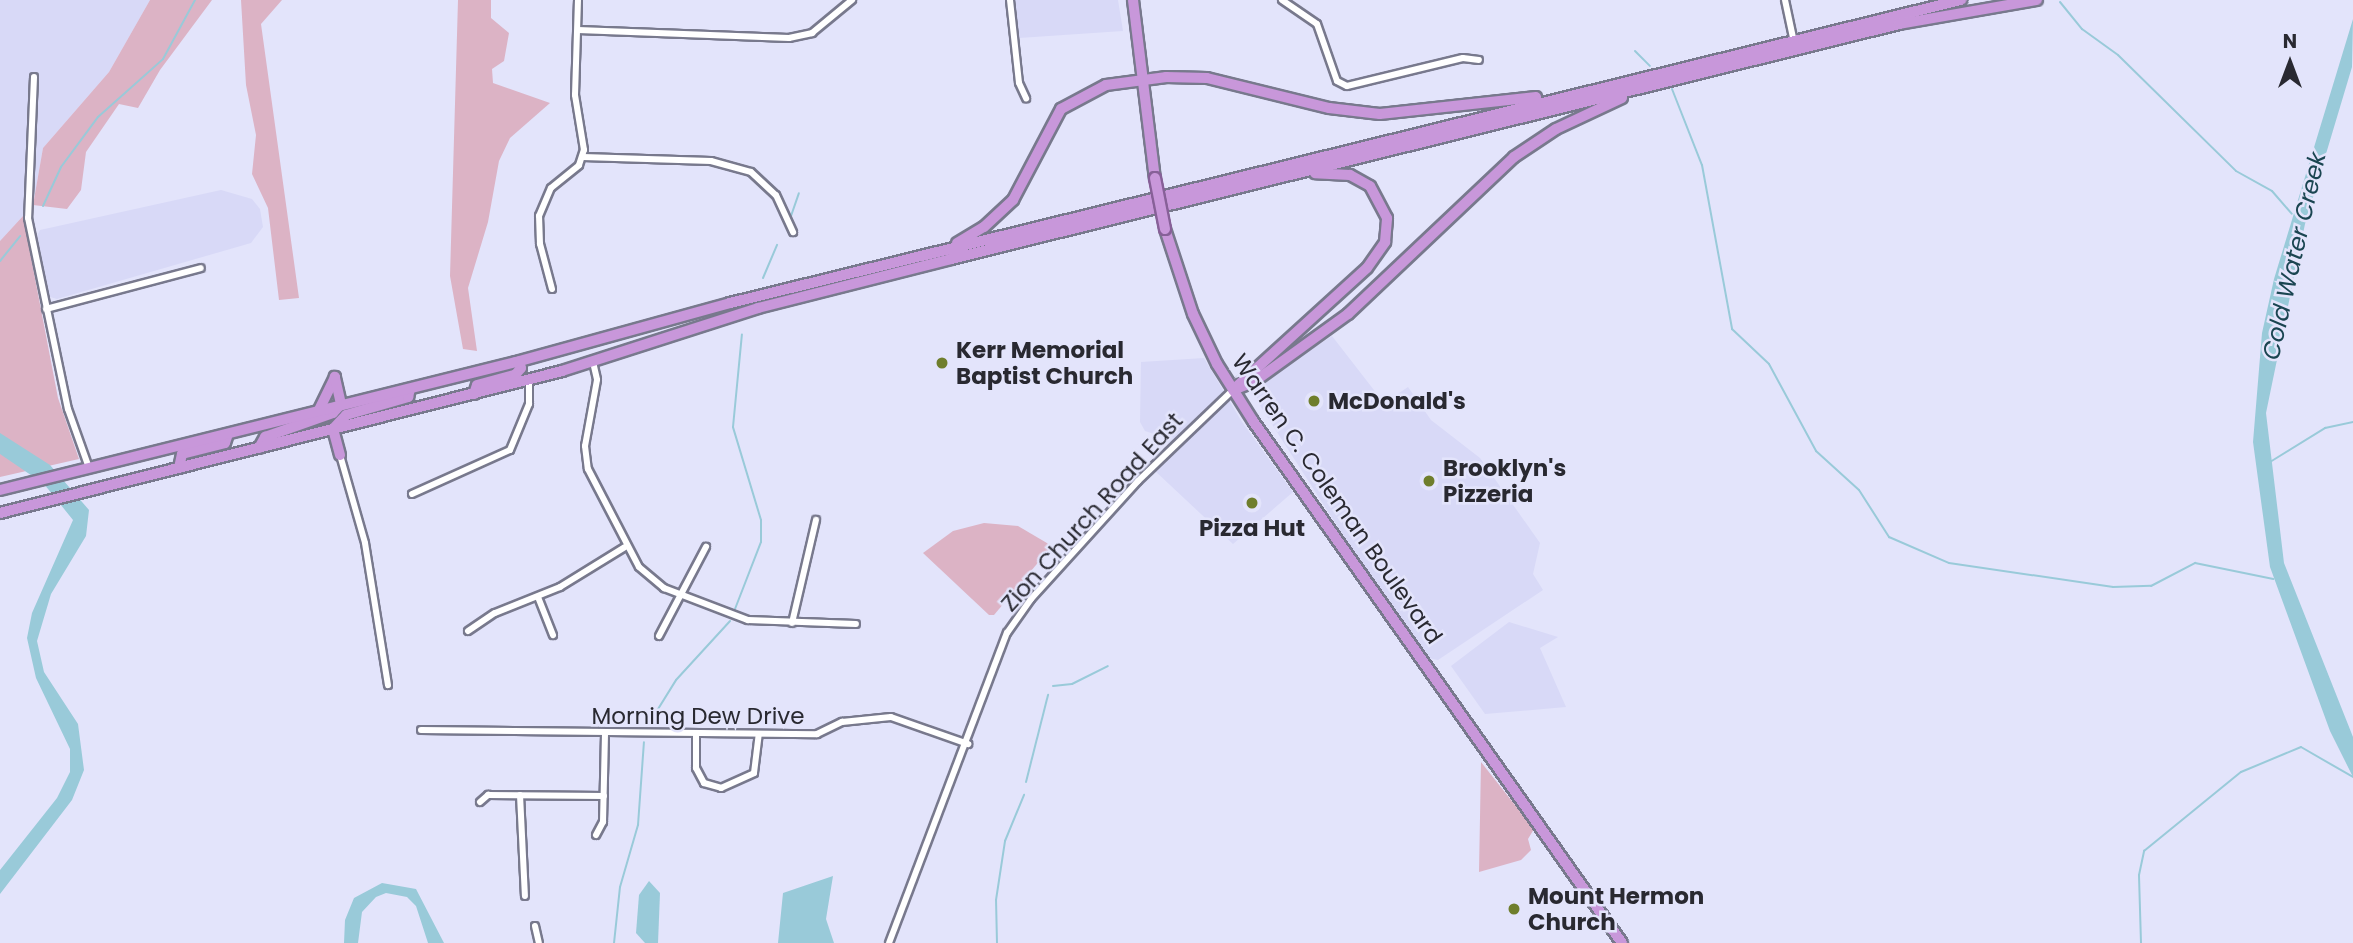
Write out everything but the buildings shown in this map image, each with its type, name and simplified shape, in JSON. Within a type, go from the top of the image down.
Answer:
[{"type":"highway","name":"Warren C. Coleman Boulevard","points":[[1133,0],[1155,178],[1165,229],[1193,314],[1233,390],[1622,943]]},
{"type":"highway","points":[[3,489],[410,389],[942,251],[1793,38],[1961,0]]},
{"type":"highway","points":[[0,513],[529,380],[758,308],[1899,24],[2037,0]]},
{"type":"highway","points":[[942,251],[984,227],[1013,200],[1061,109],[1089,90],[1143,79],[1216,79],[1329,108],[1380,114],[1584,91]]},
{"type":"highway","points":[[1233,390],[1255,381],[1348,314],[1491,176],[1534,142],[1656,84]]},
{"type":"highway","points":[[1233,390],[1248,371],[1360,275],[1385,242],[1384,206],[1362,180],[1335,172],[1290,175]]},
{"type":"highway","points":[[474,394],[477,385],[515,375],[521,368],[519,361]]},
{"type":"highway","points":[[318,412],[335,377],[341,404]]},
{"type":"highway","points":[[333,429],[346,415],[408,397],[410,389]]},
{"type":"highway","points":[[259,448],[265,437],[327,418],[341,404]]},
{"type":"highway","points":[[340,455],[350,425]]},
{"type":"highway","points":[[333,429],[340,455]]},
{"type":"highway","points":[[179,468],[182,454],[225,443],[228,434]]},
{"type":"street","points":[[578,0],[575,95],[583,157]]},
{"type":"street","points":[[578,30],[789,38],[812,33],[852,0]]},
{"type":"street","points":[[1010,0],[1019,83],[1026,98]]},
{"type":"street","points":[[1282,0],[1317,24],[1337,82],[1347,86],[1463,58],[1479,60]]},
{"type":"street","points":[[1785,0],[1793,38]]},
{"type":"street","points":[[34,77],[29,218],[68,409],[89,468]]},
{"type":"street","points":[[552,289],[540,244],[539,216],[551,188],[583,157],[710,161],[751,172],[776,195],[793,232]]},
{"type":"street","points":[[46,309],[201,268]]},
{"type":"street","points":[[593,362],[596,393],[586,458],[625,548],[653,580],[680,595],[748,620],[856,624]]},
{"type":"street","points":[[412,494],[510,450],[529,404],[529,380]]},
{"type":"street","name":"Zion Church Road East","points":[[888,943],[968,744],[1001,644],[1031,599],[1156,462],[1233,390]]},
{"type":"street","points":[[340,455],[365,543],[388,685]]},
{"type":"street","points":[[792,623],[816,520]]},
{"type":"street","points":[[659,636],[706,547]]},
{"type":"street","points":[[468,631],[495,613],[538,597],[625,548]]},
{"type":"street","points":[[538,597],[553,635]]},
{"type":"street","name":"Morning Dew Drive","points":[[421,730],[817,734],[842,722],[891,717],[968,744]]},
{"type":"street","points":[[596,835],[603,822],[605,733]]},
{"type":"street","points":[[696,733],[696,768],[704,783],[721,788],[754,773],[759,734]]},
{"type":"street","points":[[480,802],[488,794],[604,796]]},
{"type":"street","points":[[520,795],[526,896]]},
{"type":"street","points":[[535,926],[539,943]]},
{"type":"shaded area","points":[[0,0],[150,0],[109,72],[43,148],[33,205],[0,241]]},
{"type":"shaded area","points":[[150,0],[212,0],[160,70],[138,108],[119,104],[86,152],[81,190],[67,209],[33,205],[43,148],[109,72]]},
{"type":"shaded area","points":[[241,0],[282,0],[261,24],[299,298],[279,300],[268,208],[252,174],[256,135],[246,85]]},
{"type":"shaded area","points":[[458,0],[491,0],[491,18],[509,33],[504,61],[492,69],[493,83],[550,103],[510,138],[499,161],[488,222],[468,288],[477,351],[463,349],[450,276]]},
{"type":"shaded area","points":[[1015,0],[1118,0],[1123,31],[1019,38]]},
{"type":"shaded area","points":[[221,190],[252,199],[260,209],[263,227],[251,243],[57,299],[47,296],[35,240],[40,230]]},
{"type":"shaded area","points":[[23,216],[58,398],[79,459],[0,477],[0,241]]},
{"type":"shaded area","points":[[1332,336],[1384,403],[1408,387],[1431,420],[1480,458],[1540,543],[1533,574],[1543,590],[1438,660],[1428,658],[1370,577],[1257,401],[1257,389],[1270,376]]},
{"type":"shaded area","points":[[1204,358],[1242,422],[1293,492],[1233,544],[1154,470],[1151,462],[1168,444],[1166,438],[1145,431],[1140,422],[1141,362]]},
{"type":"shaded area","points":[[984,523],[1018,526],[1052,546],[994,615],[989,615],[923,553],[953,531]]},
{"type":"shaded area","points":[[1509,622],[1558,637],[1540,648],[1566,707],[1485,714],[1451,666]]},
{"type":"shaded area","points":[[1481,762],[1534,829],[1528,839],[1531,850],[1521,860],[1479,872]]},
{"type":"water","name":"Cold Water Creek","points":[[2353,19],[2352,67],[2305,224],[2266,413],[2284,563],[2353,737],[2353,777],[2330,731],[2270,567],[2253,442],[2262,333],[2274,279]]},
{"type":"water","points":[[0,433],[50,465],[89,510],[86,536],[51,594],[37,641],[44,672],[78,724],[84,770],[72,800],[0,894],[0,870],[57,798],[70,772],[70,749],[36,678],[27,638],[32,613],[73,520],[44,484],[0,454]]},
{"type":"water","points":[[833,876],[826,919],[834,943],[778,943],[783,893]]},
{"type":"water","points":[[649,881],[660,893],[658,943],[645,943],[636,933],[639,895]]},
{"type":"water","points":[[382,883],[416,889],[444,943],[428,943],[416,906],[407,897],[386,893],[376,897],[362,912],[358,943],[344,943],[345,920],[354,898]]},
{"type":"waterway","points":[[43,206],[61,167],[98,117],[163,59],[195,0]]},
{"type":"waterway","name":"Cold Water Creek","points":[[2060,2],[2082,29],[2118,55],[2236,171],[2272,191],[2292,214]]},
{"type":"waterway","points":[[1635,51],[1650,66]]},
{"type":"waterway","points":[[1672,89],[1702,165],[1732,329],[1769,364],[1816,451],[1859,490],[1889,537],[1949,563],[2113,587],[2151,586],[2195,563],[2273,579]]},
{"type":"waterway","points":[[791,216],[799,193]]},
{"type":"waterway","points":[[0,261],[20,236]]},
{"type":"waterway","points":[[763,278],[777,245]]},
{"type":"waterway","points":[[735,609],[761,542],[761,520],[733,427],[742,334]]},
{"type":"waterway","points":[[2270,462],[2325,428],[2353,422]]},
{"type":"waterway","points":[[650,722],[676,680],[730,621]]},
{"type":"waterway","points":[[1053,686],[1072,684],[1108,666]]},
{"type":"waterway","points":[[1026,782],[1048,695]]},
{"type":"waterway","points":[[614,943],[620,887],[638,825],[644,742]]},
{"type":"waterway","points":[[2141,943],[2139,875],[2144,851],[2241,772],[2301,747],[2353,777]]},
{"type":"waterway","points":[[997,943],[996,900],[1005,841],[1024,795]]},
{"type":"place","name":"Kerr Memorial Baptist Church","points":[[942,363]]},
{"type":"place","name":"McDonald's","points":[[1314,401]]},
{"type":"place","name":"Brooklyn's Pizzeria","points":[[1429,481]]},
{"type":"place","name":"Pizza Hut","points":[[1252,503]]},
{"type":"place","name":"Mount Hermon Church","points":[[1514,909]]}]
